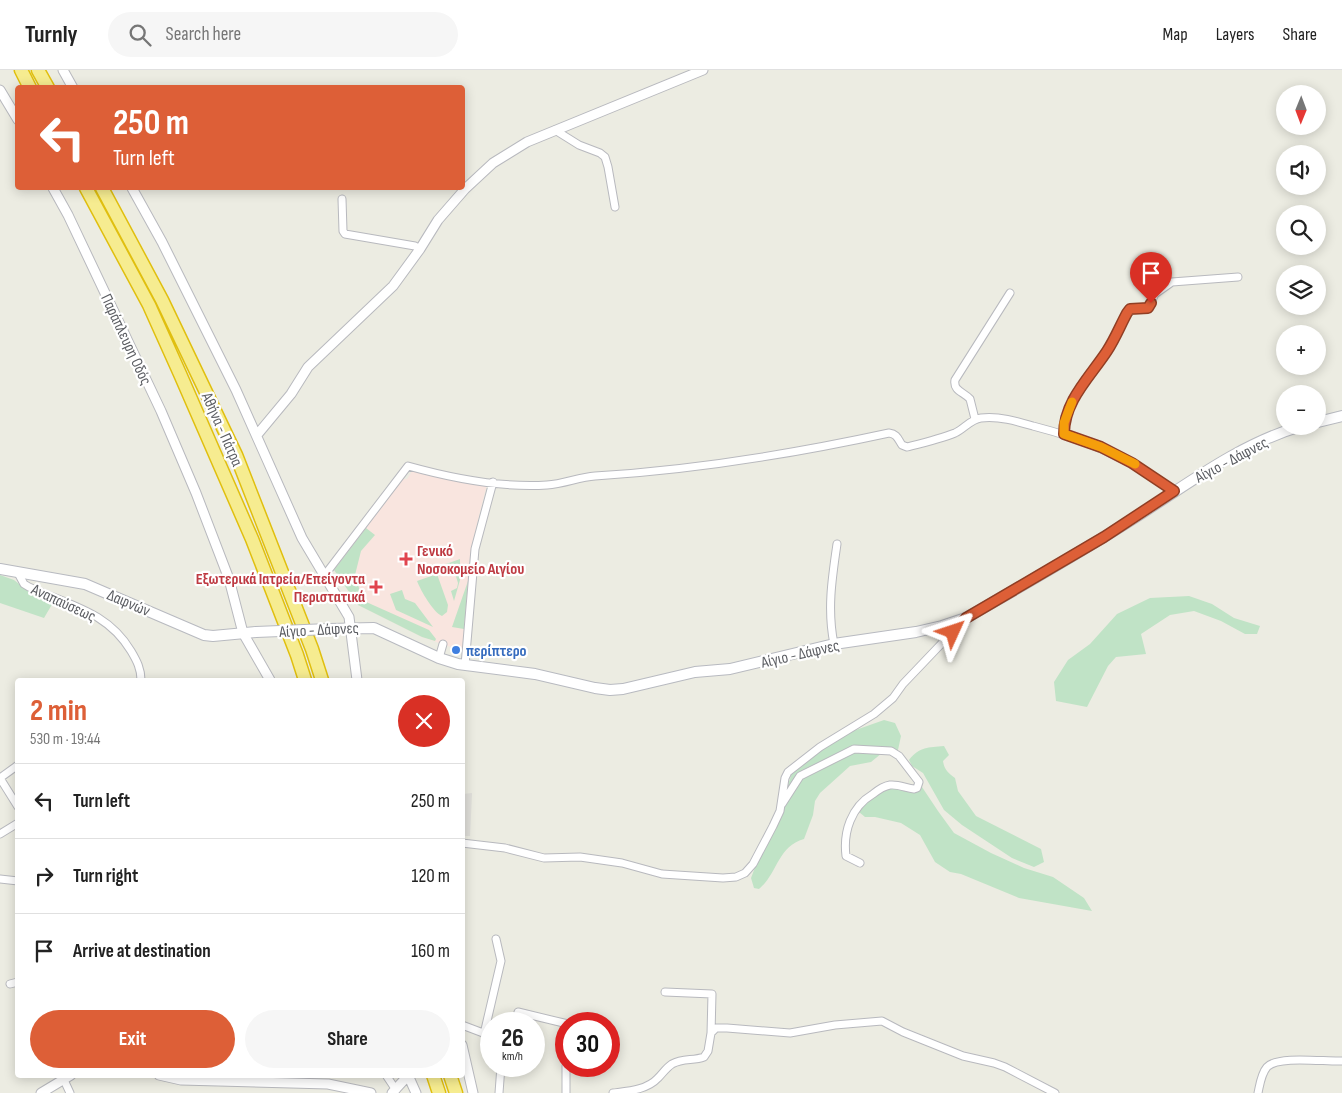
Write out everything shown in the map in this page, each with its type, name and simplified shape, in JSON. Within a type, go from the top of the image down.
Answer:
[{"type":"highway","points":[[21,70],[28,85]]},
{"type":"highway","points":[[38,70],[46,85]]},
{"type":"highway","name":"Αθήνα - Πάτρα","points":[[87,190],[149,304],[177,366],[252,540],[304,678]]},
{"type":"highway","name":"Αθήνα - Πάτρα","points":[[103,190],[162,300],[236,455],[309,640],[321,678]]},
{"type":"highway","points":[[433,1078],[439,1093]]},
{"type":"highway","points":[[451,1078],[456,1093]]},
{"type":"main road","points":[[1326,420],[1342,416]]},
{"type":"main road","name":"Αίγιο - Δάφνες","points":[[256,632],[374,628],[439,658],[465,665],[535,674],[595,688],[618,690],[689,673],[730,669],[834,644],[916,632],[966,618],[1104,537],[1219,463],[1260,441],[1277,435]]},
{"type":"main road","name":"Δαφνών","points":[[0,569],[71,580],[85,584],[204,635],[214,636],[256,632]]},
{"type":"street","points":[[63,70],[71,85]]},
{"type":"street","points":[[257,435],[291,394],[308,367],[393,286],[438,220],[480,174],[493,163],[527,142],[704,70]]},
{"type":"street","points":[[0,90],[15,115]]},
{"type":"street","points":[[556,130],[578,145],[600,153],[605,157],[615,207]]},
{"type":"street","name":"Παράπλευρη Οδός","points":[[54,190],[68,215],[145,376],[196,493],[229,579],[243,633],[269,678]]},
{"type":"street","points":[[133,190],[162,242],[236,390],[302,538],[344,606],[351,628],[356,678]]},
{"type":"street","points":[[342,199],[343,231],[345,234],[415,246],[420,249]]},
{"type":"street","points":[[1064,434],[1064,423],[1076,394],[1110,346],[1130,309],[1148,308],[1155,294],[1172,282],[1238,277]]},
{"type":"street","points":[[975,419],[970,399],[956,388],[954,385],[955,380],[1010,293]]},
{"type":"street","points":[[324,576],[408,466],[445,476],[544,486],[590,476],[669,471],[785,454],[889,434],[894,434],[898,437],[902,446],[907,446],[954,433],[975,419],[995,418],[1008,419],[1064,434],[1101,447],[1132,463],[1174,491]]},
{"type":"street","points":[[465,665],[475,550],[493,482]]},
{"type":"street","points":[[834,644],[830,620],[830,605],[837,544]]},
{"type":"street","name":"Αναπαύσεως","points":[[18,573],[24,584],[29,587],[85,609],[117,631],[127,644],[139,666],[141,678]]},
{"type":"street","points":[[782,804],[785,778],[788,772],[820,747],[874,714],[893,698],[903,684],[966,618]]},
{"type":"street","points":[[439,658],[443,644]]},
{"type":"street","points":[[465,843],[505,848],[544,858],[580,857],[622,864],[662,874],[723,878],[736,877],[745,872],[752,864],[774,826],[782,804],[800,776],[854,749],[891,751],[899,756],[919,782],[917,788],[914,789],[890,785],[882,788],[866,798],[858,807],[849,823],[844,842],[846,856],[860,863]]},
{"type":"street","points":[[15,768],[0,778],[15,802]]},
{"type":"street","points":[[0,834],[15,825]]},
{"type":"street","points":[[0,879],[15,882]]},
{"type":"street","points":[[492,1012],[501,962],[496,939]]},
{"type":"street","points":[[613,1093],[644,1087],[657,1080],[673,1064],[704,1057],[708,1051],[712,994],[665,992]]},
{"type":"street","points":[[710,1034],[714,1029],[720,1028],[787,1033],[859,1022],[882,1021],[903,1032],[963,1056],[1005,1067],[1055,1093]]},
{"type":"street","points":[[465,1026],[480,1032]]},
{"type":"street","points":[[465,1058],[473,1093]]},
{"type":"street","points":[[1258,1093],[1262,1075],[1272,1063],[1283,1060],[1342,1061]]},
{"type":"street","points":[[499,1093],[500,1077]]},
{"type":"street","points":[[566,1077],[566,1093]]},
{"type":"street","points":[[41,1093],[68,1078],[70,1093]]},
{"type":"street","points":[[172,1078],[181,1080],[292,1079],[328,1084],[342,1090],[371,1093]]},
{"type":"street","points":[[388,1078],[395,1090],[407,1078]]},
{"type":"street","points":[[410,1078],[416,1093]]},
{"type":"shaded area","name":"Γενικό Νοσοκομείο Αιγίου","points":[[410,470],[445,479],[487,484],[471,548],[462,651],[422,637],[358,605],[334,570],[403,479],[407,479],[411,473]]},
{"type":"shaded area","points":[[472,793],[470,836],[465,836],[465,794]]},
{"type":"green space","points":[[366,528],[375,535],[361,551],[355,575],[364,601],[429,630],[436,639],[435,641],[422,637],[358,605],[334,570]]},
{"type":"green space","points":[[460,559],[460,580],[454,601],[451,591],[457,588],[458,583],[453,567],[437,572],[435,568]]},
{"type":"green space","points":[[437,574],[448,605],[447,612],[442,616],[431,606],[417,581]]},
{"type":"green space","points":[[0,575],[14,580],[28,591],[54,601],[44,618],[0,603]]},
{"type":"green space","points":[[468,581],[464,629],[452,627]]},
{"type":"green space","points":[[402,590],[405,599],[415,603],[433,627],[396,610],[390,594]]},
{"type":"green space","points":[[1189,596],[1212,604],[1234,618],[1260,626],[1257,634],[1245,634],[1221,621],[1194,611],[1170,615],[1141,634],[1146,654],[1116,657],[1108,666],[1087,707],[1056,701],[1054,682],[1068,660],[1090,644],[1117,614],[1150,598]]},
{"type":"green space","points":[[884,720],[895,723],[901,736],[898,750],[882,753],[871,762],[850,766],[820,793],[815,801],[813,815],[804,839],[788,848],[765,883],[759,889],[754,888],[751,878],[782,816],[786,791],[792,773],[807,759],[850,732]]},
{"type":"green space","points":[[944,746],[949,755],[943,761],[944,766],[948,773],[955,778],[958,791],[976,816],[1041,849],[1044,862],[1034,867],[1012,858],[962,825],[944,810],[923,773],[912,766],[909,760],[921,750]]},
{"type":"green space","points":[[922,787],[954,833],[1024,868],[1053,877],[1084,898],[1092,911],[1019,898],[961,874],[950,872],[935,862],[920,835],[901,823],[875,817],[865,817],[859,812],[859,809],[866,802],[888,788],[914,793]]},
{"type":"slow traffic","points":[[1072,402],[1064,423],[1064,434],[1101,447],[1135,464]]},
{"type":"place","name":"Γενικό Νοσοκομείο Αιγίου","points":[[406,559]]},
{"type":"place","name":"Εξωτερικά Ιατρεία/Επείγοντα Περιστατικά","points":[[376,587]]},
{"type":"place","name":"περίπτερο","points":[[456,650]]},
{"type":"route","points":[[953,632],[966,618],[1104,537],[1174,491],[1132,463],[1101,447],[1064,434],[1064,423],[1076,394],[1110,346],[1127,313],[1130,309],[1148,308],[1151,303]]}]
